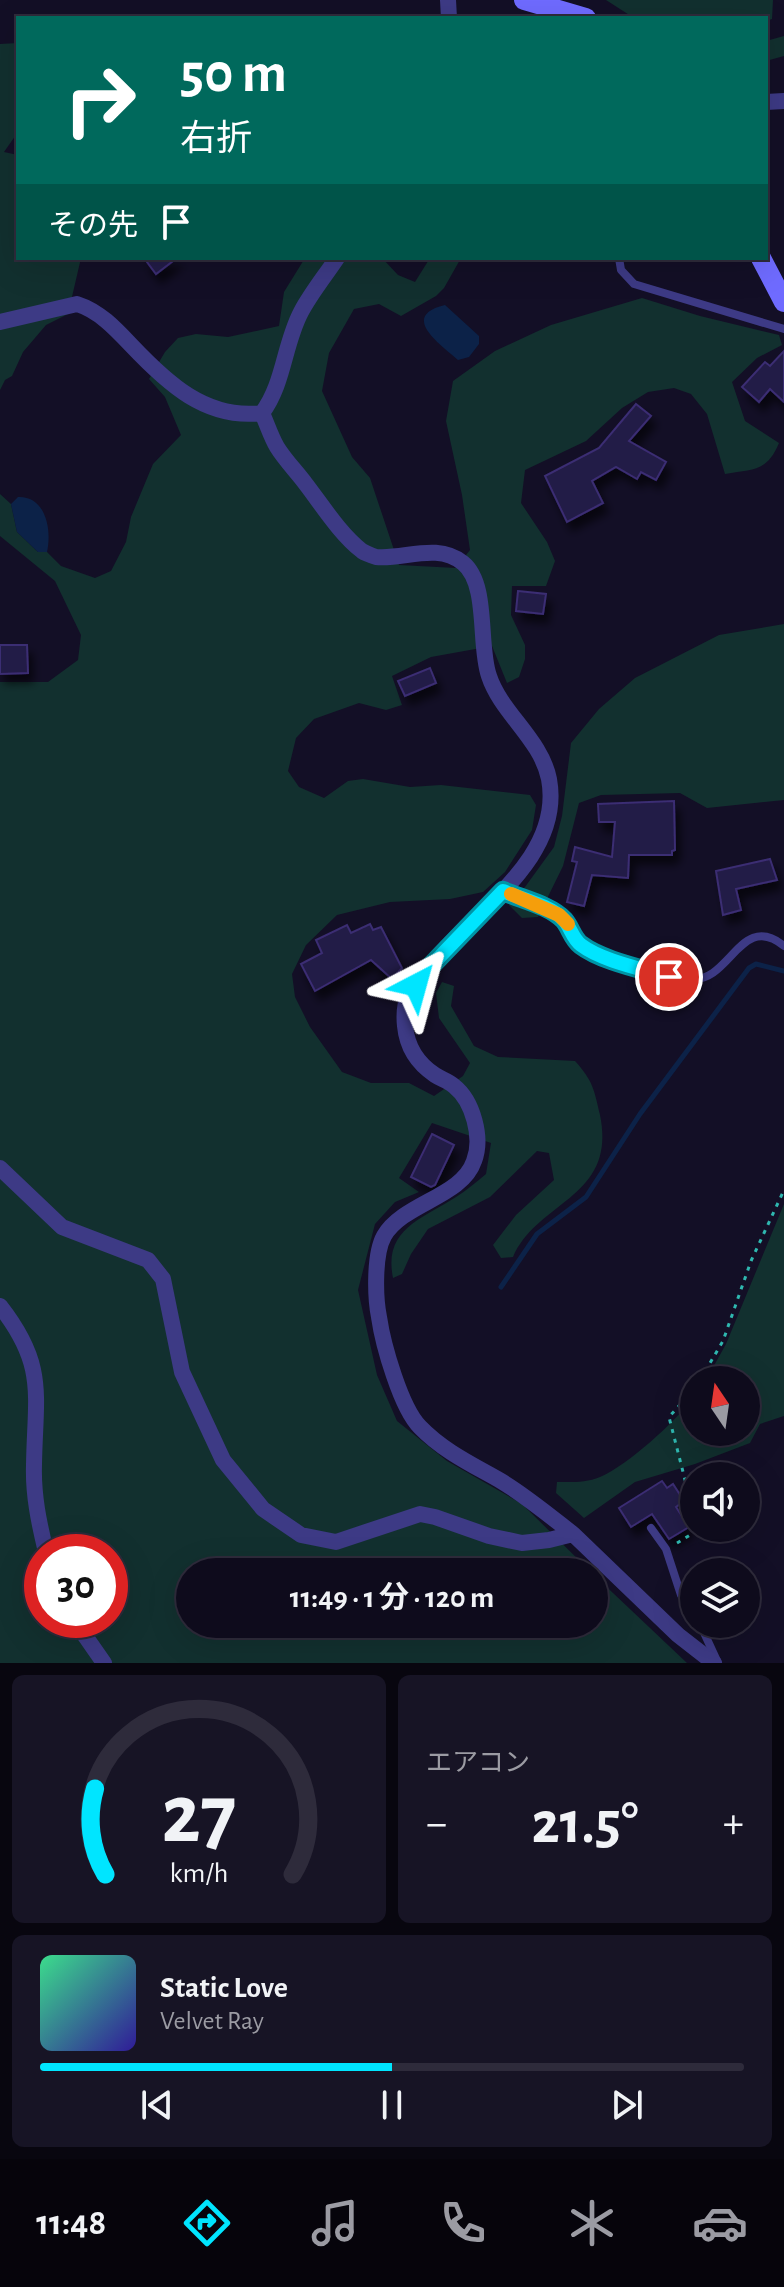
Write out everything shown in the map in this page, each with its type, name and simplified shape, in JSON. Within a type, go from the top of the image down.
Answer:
[{"type":"street","points":[[524,0],[579,16]]},
{"type":"street","points":[[0,322],[77,304],[112,325],[155,370],[184,394],[209,407],[244,415],[262,413],[272,399],[301,312],[336,260]]},
{"type":"street","points":[[762,260],[784,302]]},
{"type":"street","points":[[262,413],[278,448],[363,552],[374,557],[433,552],[460,560],[473,573],[489,679],[542,759],[549,781],[548,819],[537,846],[503,891],[426,971],[407,999],[407,1041],[419,1062],[434,1075],[455,1086],[467,1102],[478,1144],[475,1161],[468,1174],[394,1223],[382,1239],[376,1301],[386,1351],[407,1406],[419,1426],[460,1460],[503,1482],[573,1534],[678,1635],[716,1663]]},
{"type":"street","points":[[0,1168],[62,1227],[148,1260],[163,1279],[182,1372],[223,1460],[263,1509],[301,1535],[336,1542],[420,1514],[522,1543],[573,1534]]},
{"type":"street","points":[[0,1306],[27,1345],[38,1392],[34,1468],[36,1509],[42,1534]]},
{"type":"street","points":[[87,1638],[104,1663]]},
{"type":"lane","points":[[619,260],[621,270],[634,284],[784,329]]},
{"type":"lane","points":[[503,891],[559,915],[568,923],[570,932],[579,944],[594,953],[669,977],[697,980],[713,975],[743,944],[755,937],[773,937],[784,946]]},
{"type":"lane","points":[[651,1528],[666,1549],[680,1592]]},
{"type":"lane","points":[[706,1638],[716,1663]]},
{"type":"path","points":[[708,1366],[723,1341],[751,1261],[784,1190]]},
{"type":"path","points":[[680,1405],[669,1417],[680,1462]]},
{"type":"path","points":[[666,1549],[680,1541]]},
{"type":"green space","points":[[606,0],[773,0],[772,19],[768,20],[768,16],[631,16]]},
{"type":"green space","points":[[784,36],[784,56],[768,60],[768,40]]},
{"type":"green space","points":[[16,43],[16,135],[4,152],[16,155],[16,260],[81,260],[68,314],[46,325],[23,352],[12,376],[5,380],[0,390],[0,44]]},
{"type":"green space","points":[[304,260],[384,260],[398,275],[415,282],[429,260],[460,260],[436,296],[401,316],[379,304],[354,309],[329,353],[322,391],[352,457],[370,478],[399,565],[456,568],[470,550],[446,421],[453,381],[495,351],[551,325],[642,298],[779,335],[782,345],[757,358],[732,382],[745,421],[779,443],[764,464],[751,470],[725,474],[707,414],[691,394],[674,388],[648,392],[622,408],[586,441],[525,470],[521,503],[547,542],[555,561],[546,586],[512,586],[511,615],[525,645],[525,659],[519,677],[507,683],[492,646],[431,657],[392,676],[402,705],[386,710],[359,703],[314,719],[296,738],[288,771],[299,787],[324,798],[348,781],[363,779],[410,787],[441,785],[530,795],[536,805],[532,830],[505,872],[483,892],[450,899],[390,902],[337,915],[306,945],[292,974],[295,997],[310,1027],[342,1072],[371,1083],[409,1083],[434,1096],[463,1076],[470,1063],[439,1018],[436,993],[442,982],[454,986],[451,1006],[474,1046],[498,1057],[575,1061],[589,1080],[600,1115],[602,1143],[597,1164],[587,1181],[540,1222],[513,1257],[501,1258],[493,1245],[516,1215],[554,1180],[549,1153],[537,1151],[490,1197],[428,1229],[402,1274],[393,1278],[391,1261],[394,1248],[408,1227],[460,1195],[486,1174],[491,1143],[432,1123],[399,1178],[419,1192],[395,1202],[375,1224],[358,1290],[377,1375],[397,1421],[447,1461],[522,1504],[577,1558],[176,1558],[176,1638],[608,1638],[608,1588],[687,1663],[0,1663],[0,682],[48,682],[78,660],[81,635],[55,581],[0,536],[0,494],[11,504],[17,532],[38,552],[47,552],[61,566],[95,578],[111,571],[126,542],[131,517],[153,464],[181,435],[165,397],[149,379],[165,352],[178,338],[196,334],[228,337],[279,326],[284,292]]},
{"type":"green space","points":[[784,624],[784,800],[707,808],[680,793],[601,795],[579,803],[563,866],[538,917],[522,918],[509,905],[554,847],[562,816],[571,743],[599,709],[635,678],[719,635]]},
{"type":"green space","points":[[784,1204],[784,1416],[760,1424],[760,1366],[714,1366],[726,1344]]},
{"type":"green space","points":[[680,1412],[680,1446],[742,1446],[700,1462],[680,1462],[680,1468],[635,1482],[584,1518],[556,1493],[557,1482],[578,1482],[600,1477],[624,1463]]},
{"type":"water","points":[[445,305],[479,336],[479,344],[469,357],[458,360],[434,338],[424,323],[425,316],[432,310]]},
{"type":"water","points":[[18,497],[27,498],[41,508],[49,534],[47,552],[38,552],[17,532],[11,504]]},
{"type":"building","points":[[146,260],[174,260],[156,274]]},
{"type":"building","points":[[784,351],[784,402],[770,389],[759,402],[742,387],[765,362],[770,366]]},
{"type":"building","points":[[636,404],[651,416],[629,441],[666,462],[656,480],[641,472],[637,479],[616,467],[592,481],[603,503],[567,522],[545,476],[599,448]]},
{"type":"building","points":[[518,591],[546,594],[543,614],[516,611]]},
{"type":"building","points":[[0,645],[27,645],[28,673],[0,674]]},
{"type":"building","points":[[430,668],[436,683],[405,696],[398,681]]},
{"type":"building","points":[[674,801],[675,850],[672,855],[629,855],[628,878],[592,875],[584,906],[567,902],[577,862],[572,861],[575,847],[612,857],[615,822],[599,822],[598,804]]},
{"type":"building","points":[[770,859],[777,880],[736,889],[741,910],[723,915],[716,871]]},
{"type":"building","points":[[370,924],[373,930],[381,927],[402,968],[392,979],[371,960],[315,991],[301,964],[322,953],[316,940],[347,925],[351,933]]},
{"type":"building","points":[[432,1134],[454,1145],[435,1185],[431,1187],[411,1177]]},
{"type":"building","points":[[662,1481],[667,1488],[673,1484],[680,1495],[680,1504],[676,1507],[680,1513],[680,1532],[669,1539],[652,1514],[631,1527],[619,1508]]},
{"type":"waterway","points":[[501,1287],[537,1234],[586,1197],[640,1114],[749,968],[756,964],[784,971]]},
{"type":"slow traffic","points":[[511,894],[559,915],[568,924]]},
{"type":"route","points":[[416,985],[482,910],[503,891],[559,915],[568,923],[570,932],[579,944],[594,953],[669,977]]}]
